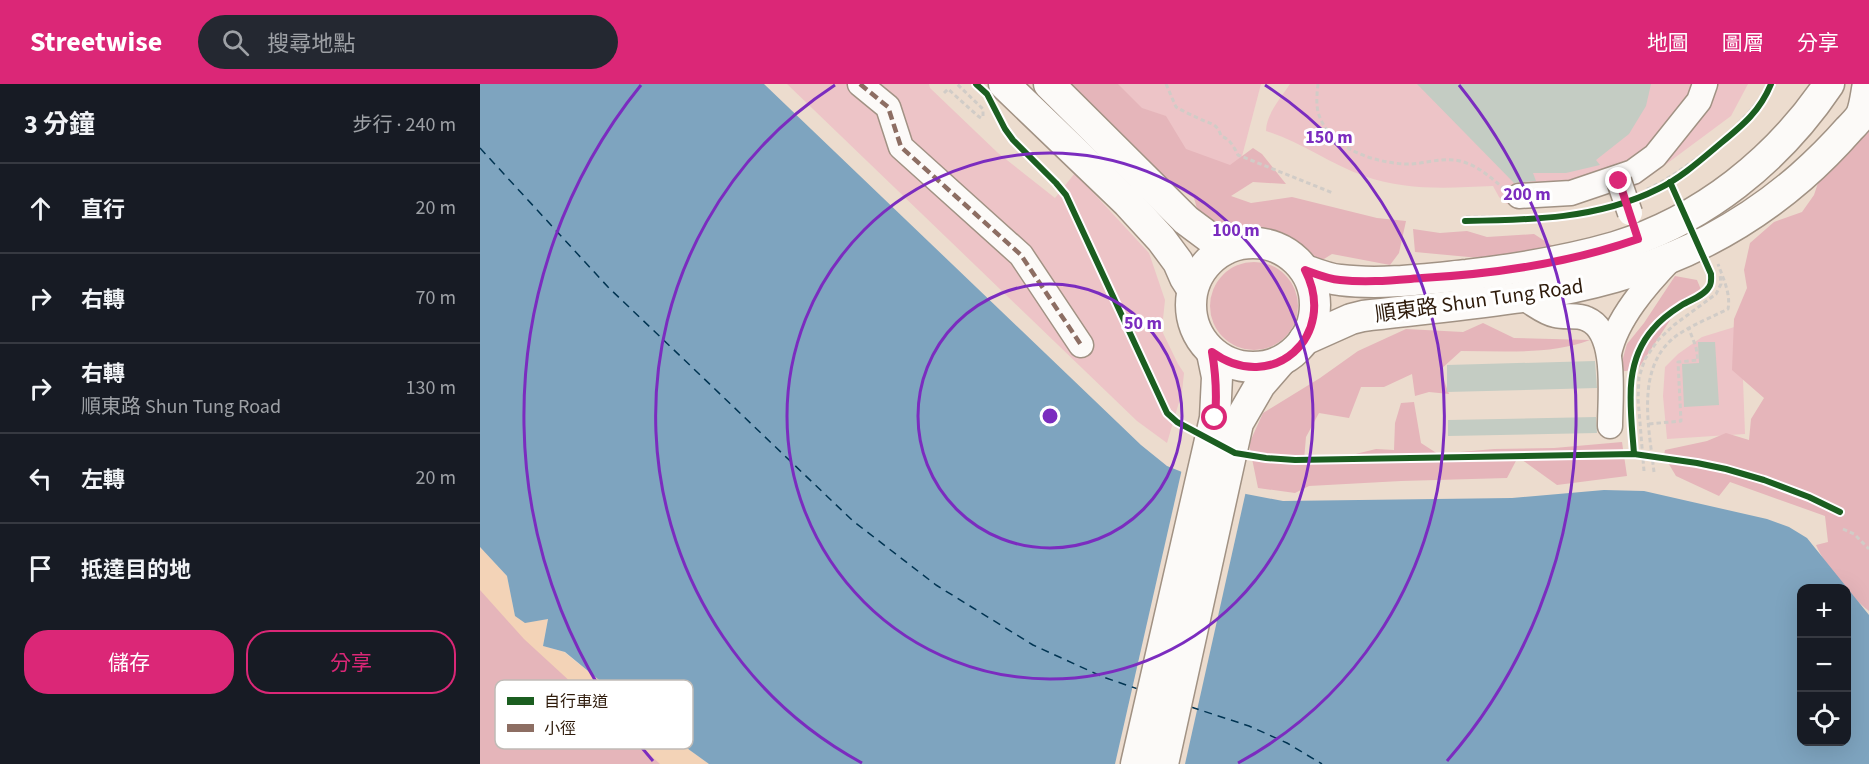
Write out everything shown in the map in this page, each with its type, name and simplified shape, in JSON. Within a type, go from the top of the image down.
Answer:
[{"type":"main road","points":[[1004,84],[1128,203],[1161,239],[1178,262],[1192,289]]},
{"type":"main road","points":[[1048,84],[1186,220],[1225,249]]},
{"type":"main road","name":"順東路 Shun Tung Road","points":[[1305,270],[1337,280],[1368,282],[1450,277],[1549,263],[1586,255],[1636,216],[1690,214],[1740,182],[1791,133],[1829,84]]},
{"type":"main road","name":"順東路 Shun Tung Road","points":[[1304,340],[1363,316],[1523,298],[1596,283],[1672,258],[1715,237],[1757,211],[1815,164],[1861,115],[1869,84]]},
{"type":"main road","points":[[1136,764],[1226,420],[1280,362],[1294,352],[1304,340],[1314,317],[1314,293],[1305,270],[1289,254],[1269,244],[1246,242],[1225,249],[1204,265],[1197,276],[1192,289],[1190,307],[1194,327],[1212,352],[1221,359],[1238,366],[1250,368],[1280,362]]},
{"type":"main road","points":[[1163,764],[1226,420],[1217,396],[1212,352]]},
{"type":"street","points":[[860,84],[888,107],[901,147],[1021,255],[1081,345]]},
{"type":"street","points":[[1519,196],[1571,193],[1618,179],[1633,172],[1655,156],[1699,101],[1705,84]]},
{"type":"street","points":[[1618,179],[1636,216]]},
{"type":"street","points":[[1609,354],[1614,337],[1624,318],[1655,275],[1672,258]]},
{"type":"street","points":[[1523,298],[1550,314],[1577,316],[1593,321],[1603,333],[1609,354],[1616,409]]},
{"type":"path","points":[[944,93],[948,88],[981,118],[983,109],[957,84]]},
{"type":"path","points":[[1166,84],[1176,107],[1218,128],[1221,136],[1226,137],[1238,155],[1333,194]]},
{"type":"path","points":[[1318,84],[1318,112],[1327,130],[1356,152],[1383,161],[1405,164],[1428,163],[1444,159],[1471,164],[1492,178],[1507,192],[1519,196]]},
{"type":"path","points":[[1636,216],[1658,189],[1707,155],[1758,110],[1771,84]]},
{"type":"path","points":[[1465,221],[1515,220]]},
{"type":"path","points":[[1654,472],[1648,404],[1649,381],[1655,361],[1665,346],[1678,334],[1728,309],[1727,289],[1718,264]]},
{"type":"path","points":[[1644,471],[1638,399],[1639,377],[1645,359],[1666,332],[1716,294],[1721,284],[1719,270]]},
{"type":"path","points":[[1649,423],[1681,421],[1678,362],[1698,360],[1689,329]]},
{"type":"path","points":[[1634,454],[1654,456]]},
{"type":"path","points":[[1843,529],[1854,534],[1869,549]]},
{"type":"shaded area","points":[[787,84],[929,84],[930,88],[998,153],[1055,198],[1075,173],[1149,253],[1165,300],[1163,333],[1184,373],[1182,392],[1167,443],[1137,421]]},
{"type":"shaded area","points":[[1064,84],[1118,84],[1142,108],[1166,116],[1186,149],[1230,165],[1253,148],[1262,154],[1286,184],[1253,182],[1231,196],[1251,203],[1292,197],[1377,218],[1406,221],[1399,253],[1390,265],[1332,254],[1319,262],[1294,245],[1252,229],[1236,228],[1200,219],[1194,198],[1171,184]]},
{"type":"shaded area","points":[[1111,84],[1261,84],[1235,183],[1208,176]]},
{"type":"shaded area","points":[[1290,84],[1748,84],[1731,116],[1638,185],[1574,204],[1519,206],[1507,204],[1499,197],[1493,186],[1428,187],[1380,181],[1351,171],[1279,135],[1266,131],[1271,112]]},
{"type":"shaded area","points":[[1869,126],[1869,611],[1851,595],[1851,584],[1842,584],[1839,581],[1816,545],[1828,542],[1825,516],[1730,482],[1719,496],[1676,476],[1664,456],[1665,450],[1707,441],[1726,433],[1749,440],[1751,419],[1764,398],[1732,370],[1734,319],[1747,288],[1744,270],[1750,243],[1774,222],[1802,212],[1814,195],[1818,183],[1850,144]]},
{"type":"shaded area","points":[[1413,229],[1440,233],[1467,231],[1487,237],[1534,234],[1562,252],[1501,260],[1415,252]]},
{"type":"shaded area","points":[[1254,262],[1271,265],[1285,275],[1295,289],[1298,306],[1295,323],[1285,337],[1271,347],[1254,350],[1237,347],[1223,337],[1213,323],[1210,306],[1213,289],[1223,275],[1237,265]]},
{"type":"shaded area","points":[[1675,276],[1697,280],[1702,292],[1680,305],[1638,369],[1619,372],[1627,344]]},
{"type":"shaded area","points":[[1483,323],[1514,338],[1590,340],[1543,350],[1461,351],[1440,370],[1449,394],[1429,392],[1415,396],[1412,374],[1384,387],[1361,387],[1349,418],[1319,413],[1306,437],[1304,460],[1327,461],[1376,449],[1394,450],[1395,423],[1401,403],[1414,402],[1421,443],[1438,454],[1622,442],[1627,476],[1557,485],[1518,457],[1507,478],[1309,486],[1295,493],[1258,488],[1249,444],[1263,413],[1320,378],[1358,351],[1406,329],[1463,332]]},
{"type":"shaded area","points":[[1741,325],[1745,434],[1667,439],[1663,396],[1665,367],[1678,354],[1702,337]]},
{"type":"shaded area","points":[[480,547],[507,576],[515,616],[548,618],[543,646],[564,652],[599,680],[495,680],[495,749],[688,749],[709,764],[480,764]]},
{"type":"shaded area","points":[[480,590],[524,639],[569,680],[495,680],[495,749],[644,749],[660,764],[480,764]]},
{"type":"water","points":[[480,84],[764,84],[1141,445],[1167,466],[1246,494],[1283,501],[1512,498],[1604,490],[1644,491],[1767,519],[1789,527],[1807,538],[1844,584],[1797,584],[1797,746],[1851,746],[1851,593],[1869,615],[1869,764],[709,764],[688,749],[693,749],[693,680],[599,680],[565,652],[543,646],[548,619],[525,623],[515,616],[507,576],[480,547]]},
{"type":"pier","points":[[1182,469],[1246,491],[1185,764],[1115,764]]},
{"type":"building","points":[[1417,84],[1651,84],[1646,106],[1629,134],[1596,160],[1600,165],[1566,173],[1533,173],[1536,181],[1514,183]]},
{"type":"building","points":[[1698,342],[1715,342],[1719,405],[1684,407],[1682,364],[1699,363]]},
{"type":"building","points":[[1595,361],[1597,388],[1447,392],[1447,365]]},
{"type":"building","points":[[1596,417],[1597,433],[1448,436],[1448,420]]},
{"type":"ferry route","points":[[480,148],[608,287],[853,521],[936,585],[1033,645],[1103,677],[1138,689]]},
{"type":"ferry route","points":[[1191,707],[1249,726],[1287,743],[1322,764]]},
{"type":"marked path","points":[[860,84],[888,107],[901,147],[1021,255],[1081,345]]},
{"type":"cycle path","points":[[976,84],[987,94],[1013,140],[1066,195],[1167,413],[1177,422],[1235,453],[1295,460],[1634,454],[1726,469],[1764,480],[1840,512]]},
{"type":"cycle path","points":[[1465,221],[1564,216],[1612,207],[1658,189],[1691,168],[1744,124],[1762,102],[1771,84]]},
{"type":"cycle path","points":[[1634,454],[1631,388],[1633,372],[1643,343],[1659,322],[1704,293],[1711,282],[1711,274],[1670,182]]},
{"type":"route","points":[[1215,418],[1217,396],[1212,352],[1230,364],[1250,368],[1280,362],[1294,352],[1304,340],[1314,317],[1314,293],[1305,270],[1337,280],[1368,282],[1450,277],[1549,263],[1616,247],[1638,239],[1619,181]]}]
